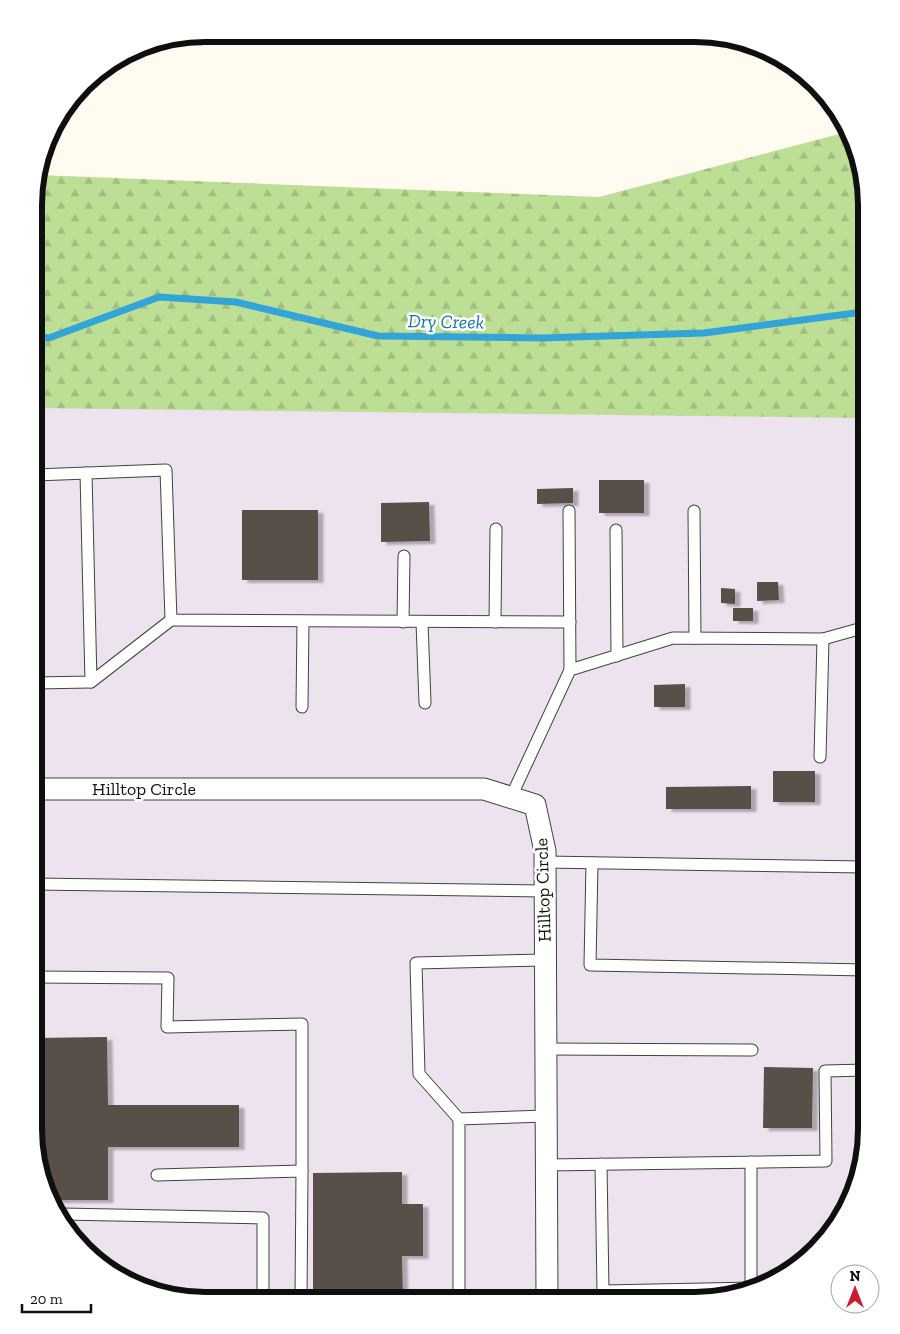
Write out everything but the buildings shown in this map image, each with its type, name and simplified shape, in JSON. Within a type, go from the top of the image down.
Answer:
[{"type":"street","name":"Hilltop Circle","points":[[42,789],[484,789],[535,805],[545,851],[547,1292]]},
{"type":"lane","points":[[42,475],[166,470],[171,620]]},
{"type":"lane","points":[[86,473],[91,682]]},
{"type":"lane","points":[[511,798],[570,670],[569,510]]},
{"type":"lane","points":[[694,510],[695,638]]},
{"type":"lane","points":[[495,622],[496,528]]},
{"type":"lane","points":[[616,530],[617,656]]},
{"type":"lane","points":[[403,622],[404,556]]},
{"type":"lane","points":[[42,683],[91,682],[171,620],[570,622]]},
{"type":"lane","points":[[302,707],[303,621]]},
{"type":"lane","points":[[422,622],[425,704]]},
{"type":"lane","points":[[570,670],[673,638],[822,639],[858,629]]},
{"type":"lane","points":[[820,757],[822,639]]},
{"type":"lane","points":[[545,862],[857,867]]},
{"type":"lane","points":[[592,863],[590,965],[857,970]]},
{"type":"lane","points":[[42,884],[545,891]]},
{"type":"lane","points":[[459,1292],[459,1119],[419,1074],[416,963],[545,960]]},
{"type":"lane","points":[[42,977],[168,978],[167,1027],[302,1024],[301,1292]]},
{"type":"lane","points":[[545,1049],[752,1050]]},
{"type":"lane","points":[[546,1165],[826,1161],[825,1071],[857,1070]]},
{"type":"lane","points":[[459,1119],[546,1116]]},
{"type":"lane","points":[[751,1162],[752,1281]]},
{"type":"lane","points":[[601,1164],[603,1291],[722,1289]]},
{"type":"lane","points":[[157,1175],[302,1171]]},
{"type":"lane","points":[[67,1214],[263,1218],[263,1292]]},
{"type":"shaded area","points":[[42,405],[858,414],[857,1139],[849,1181],[841,1201],[817,1236],[802,1251],[767,1275],[747,1283],[694,1292],[206,1292],[163,1286],[143,1279],[124,1270],[90,1244],[64,1210],[55,1191],[46,1160],[42,1128]]},
{"type":"green space","points":[[841,134],[852,163],[858,206],[858,418],[42,408],[42,206],[46,175],[599,197]]},
{"type":"waterway","name":"Dry Creek","points":[[42,337],[49,338],[159,297],[236,302],[378,336],[542,338],[704,333],[858,313]]}]
